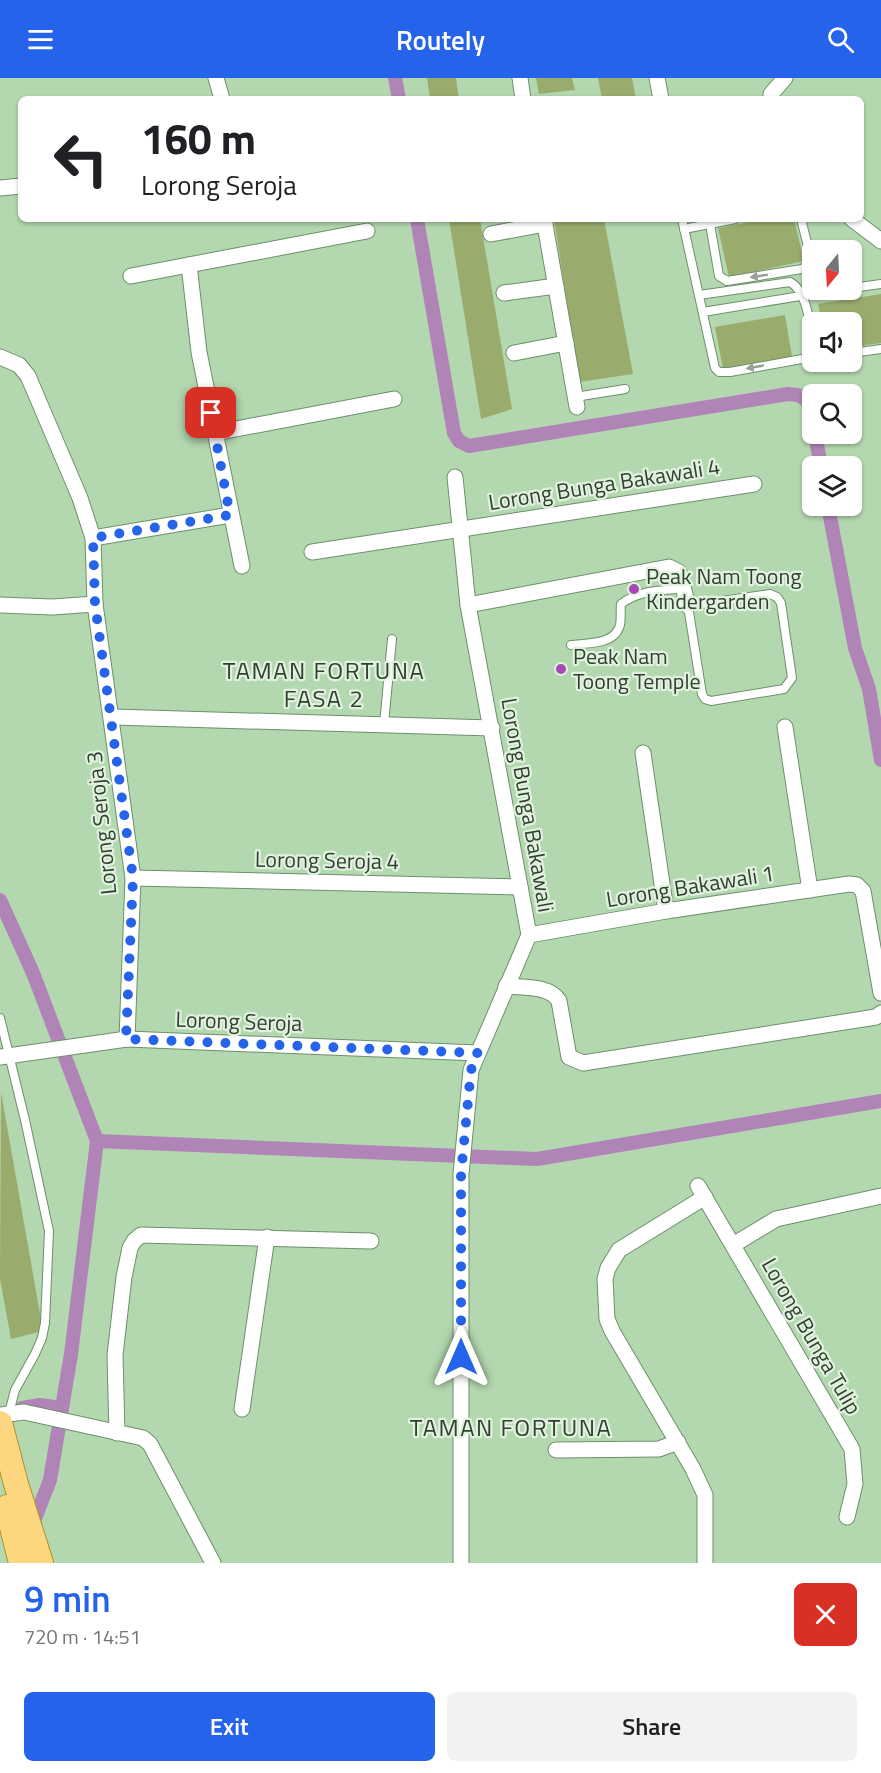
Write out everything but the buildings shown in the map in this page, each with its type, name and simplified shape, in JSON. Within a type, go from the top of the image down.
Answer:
[{"type":"main road","points":[[8,1416],[8,1483],[13,1527],[34,1562]]},
{"type":"main road","points":[[8,1483],[34,1562]]},
{"type":"street","points":[[216,78],[221,96]]},
{"type":"street","points":[[519,78],[522,96]]},
{"type":"street","points":[[657,78],[660,96]]},
{"type":"street","points":[[771,96],[785,78]]},
{"type":"street","points":[[0,188],[18,186]]},
{"type":"street","points":[[491,234],[544,222],[576,402]]},
{"type":"street","points":[[856,222],[881,240]]},
{"type":"street","points":[[131,276],[367,231]]},
{"type":"street","points":[[189,265],[199,352],[242,566]]},
{"type":"street","points":[[504,293],[556,286]]},
{"type":"street","points":[[514,353],[566,343]]},
{"type":"street","name":"Lorong Seroja 3","points":[[0,357],[18,365],[28,376],[80,498],[93,538],[95,604],[113,717],[133,878],[126,1039]]},
{"type":"street","points":[[215,433],[394,399]]},
{"type":"street","name":"Lorong Bunga Bakawali","points":[[455,477],[468,605],[529,935],[471,1070],[464,1134],[461,1174],[461,1563]]},
{"type":"street","name":"Lorong Bunga Bakawali 4","points":[[312,552],[754,484]]},
{"type":"street","points":[[93,538],[230,515]]},
{"type":"street","points":[[468,605],[669,567],[680,572],[688,606]]},
{"type":"street","points":[[0,605],[51,607],[95,604]]},
{"type":"street","points":[[113,717],[492,728]]},
{"type":"street","points":[[785,727],[810,890]]},
{"type":"street","points":[[643,753],[666,911]]},
{"type":"street","name":"Lorong Seroja 4","points":[[133,878],[520,887]]},
{"type":"street","name":"Lorong Bakawali 1","points":[[529,935],[666,911],[849,884],[857,885],[863,891],[881,993]]},
{"type":"street","points":[[506,986],[548,991],[555,995],[559,1001],[569,1057],[583,1064],[876,1017],[881,1013]]},
{"type":"street","name":"Lorong Seroja","points":[[5,1056],[126,1039],[478,1053]]},
{"type":"street","name":"Lorong Bunga Tulip","points":[[678,1442],[612,1331],[607,1319],[605,1279],[608,1268],[619,1250],[702,1191],[852,1449],[855,1484],[847,1517]]},
{"type":"street","points":[[733,1245],[776,1219],[878,1200]]},
{"type":"street","points":[[117,1433],[115,1355],[124,1277],[130,1248],[141,1235],[371,1241]]},
{"type":"street","points":[[242,1409],[267,1237]]},
{"type":"street","points":[[8,1416],[143,1438],[150,1444],[213,1563]]},
{"type":"street","points":[[556,1450],[659,1449],[678,1442],[705,1495],[705,1563]]},
{"type":"lane","points":[[683,222],[715,368],[719,372],[730,372],[802,357]]},
{"type":"lane","points":[[684,229],[720,222]]},
{"type":"lane","points":[[710,224],[719,276],[727,281],[802,269],[810,263],[811,258],[802,222]]},
{"type":"lane","points":[[699,295],[790,282],[797,286],[802,295],[790,299],[703,312]]},
{"type":"lane","points":[[862,287],[881,284]]},
{"type":"lane","points":[[862,351],[881,349]]},
{"type":"lane","points":[[576,402],[625,389]]},
{"type":"lane","points":[[571,645],[608,640],[616,634],[620,626],[621,604],[629,597],[641,593],[683,588]]},
{"type":"lane","points":[[770,594],[777,597],[781,603],[792,678],[789,684],[784,689],[711,701],[705,699],[702,694],[688,606],[770,594]]},
{"type":"lane","points":[[384,724],[392,639]]},
{"type":"lane","points":[[0,1018],[5,1056],[49,1231],[45,1323],[42,1338],[26,1374],[15,1390],[8,1416]]},
{"type":"waterway","points":[[395,78],[398,96]]},
{"type":"waterway","points":[[418,222],[454,433],[459,441],[469,446],[788,394],[802,397]]},
{"type":"waterway","points":[[817,444],[819,456]]},
{"type":"waterway","points":[[830,516],[855,648],[869,689],[881,760]]},
{"type":"waterway","points":[[0,900],[33,973],[97,1141],[71,1354],[50,1480],[31,1529]]},
{"type":"waterway","points":[[97,1141],[537,1159],[881,1101]]},
{"type":"waterway","points":[[22,1408],[40,1405],[62,1408]]},
{"type":"place","name":"Peak Nam Toong Kindergarden","points":[[634,589]]},
{"type":"place","name":"Peak Nam Toong Temple","points":[[561,669]]},
{"type":"district","name":"TAMAN FORTUNA FASA 2","points":[[324,684]]},
{"type":"district","name":"TAMAN FORTUNA","points":[[511,1427]]},
{"type":"route","points":[[211,413],[230,515],[93,538],[95,604],[113,717],[133,878],[126,1039],[478,1053],[471,1070],[461,1174],[461,1357]]}]
